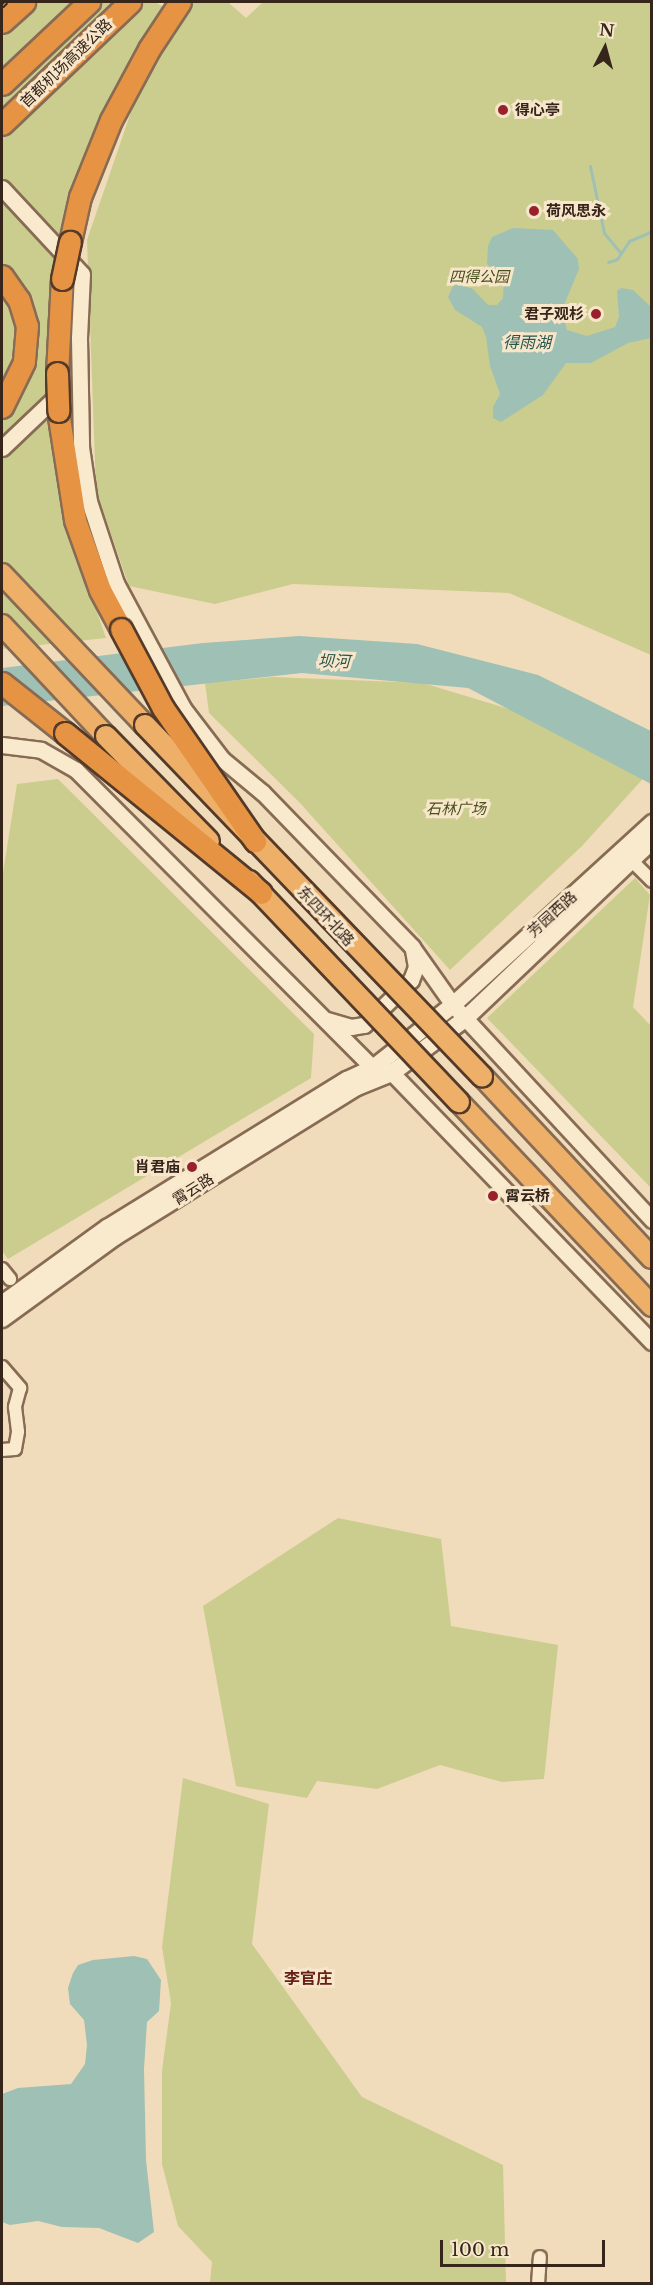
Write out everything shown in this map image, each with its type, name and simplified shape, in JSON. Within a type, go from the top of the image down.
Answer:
[{"type":"highway","points":[[2,22],[24,2]]},
{"type":"highway","name":"首都机场高速公路","points":[[2,84],[88,2]]},
{"type":"highway","name":"首都机场高速公路","points":[[2,124],[130,2]]},
{"type":"highway","points":[[180,2],[144,58],[111,120],[80,197],[62,279],[57,373],[58,411],[75,520],[100,590],[130,628],[163,708],[255,841]]},
{"type":"highway","points":[[2,276],[19,300],[27,326],[24,362],[17,383],[2,407]]},
{"type":"highway","name":"东四环北路","points":[[2,574],[482,1076],[651,1258]]},
{"type":"highway","name":"东四环北路","points":[[2,625],[261,893],[651,1306]]},
{"type":"highway","points":[[2,683],[261,893]]},
{"type":"main road","name":"芳园西路","points":[[373,1068],[453,1005],[651,823]]},
{"type":"main road","name":"芳园西路","points":[[392,1072],[465,1019],[651,842]]},
{"type":"main road","name":"霄云路","points":[[2,1304],[107,1228],[347,1080],[373,1068]]},
{"type":"main road","name":"霄云路","points":[[2,1319],[115,1237],[357,1087],[392,1072]]},
{"type":"street","points":[[2,188],[82,274],[79,375],[81,447],[89,501],[130,628],[183,708],[222,759],[263,793],[412,947],[465,1019],[651,1220]]},
{"type":"street","points":[[2,448],[79,375]]},
{"type":"street","points":[[2,745],[41,750],[76,770],[373,1068],[392,1072],[651,1342]]},
{"type":"street","points":[[632,861],[651,881]]},
{"type":"street","points":[[321,1018],[351,1028],[364,1025],[411,980],[416,967],[412,947]]},
{"type":"street","points":[[2,1269],[10,1279]]},
{"type":"street","points":[[2,1367],[20,1388],[15,1407],[18,1432],[15,1449],[2,1450]]},
{"type":"street","points":[[538,2283],[540,2257]]},
{"type":"green space","points":[[2,2],[155,2],[162,6],[60,230],[48,421],[64,516],[106,638],[2,649]]},
{"type":"green space","name":"四得公园","points":[[194,2],[228,2],[246,18],[263,2],[648,2],[652,5],[651,655],[509,593],[293,584],[215,604],[129,586],[96,491],[87,240],[142,80]]},
{"type":"green space","name":"石林广场","points":[[273,677],[423,683],[526,714],[650,771],[582,846],[450,970],[300,803],[209,713],[205,683]]},
{"type":"green space","points":[[58,779],[314,1034],[311,1078],[8,1259],[2,1251],[2,879],[17,784]]},
{"type":"green space","points":[[635,878],[650,895],[633,1007],[651,1026],[651,1188],[487,1018]]},
{"type":"green space","points":[[338,1518],[441,1539],[451,1626],[558,1645],[544,1779],[502,1782],[440,1765],[377,1789],[317,1781],[307,1798],[236,1786],[203,1606]]},
{"type":"green space","points":[[183,1778],[269,1804],[252,1944],[362,2097],[503,2165],[506,2283],[210,2283],[212,2262],[178,2226],[162,2164],[162,2071],[171,2003],[162,1947]]},
{"type":"water","name":"得雨湖","points":[[513,228],[553,230],[578,259],[579,269],[562,310],[567,330],[587,336],[615,327],[619,317],[617,291],[621,288],[633,290],[651,307],[651,338],[628,343],[591,363],[566,363],[543,395],[501,422],[493,418],[493,407],[500,394],[490,366],[486,337],[482,327],[455,310],[448,297],[453,286],[458,284],[473,289],[488,305],[497,305],[503,298],[504,279],[487,264],[488,246],[492,237]]},
{"type":"water","name":"坝河","points":[[299,636],[417,644],[538,675],[651,731],[651,784],[468,688],[302,673],[2,706],[2,668],[203,643]]},
{"type":"water","points":[[134,1956],[147,1959],[161,1980],[159,2011],[147,2022],[144,2069],[146,2160],[154,2232],[138,2243],[99,2228],[62,2227],[38,2221],[10,2225],[2,2222],[2,2094],[18,2088],[71,2084],[85,2064],[87,2045],[84,2020],[70,2004],[68,1988],[73,1973],[78,1965],[93,1960]]},
{"type":"waterway","points":[[590,166],[604,233],[621,253]]},
{"type":"waterway","points":[[608,262],[617,259],[629,241],[652,231]]},
{"type":"railway","points":[[2,6],[6,2]]},
{"type":"place","name":"得心亭","points":[[503,110]]},
{"type":"place","name":"荷风思永","points":[[534,211]]},
{"type":"place","name":"君子观杉","points":[[596,314]]},
{"type":"place","name":"肖君庙","points":[[192,1167]]},
{"type":"place","name":"霄云桥","points":[[493,1196]]},
{"type":"district","name":"李官庄","points":[[308,1978]]}]
